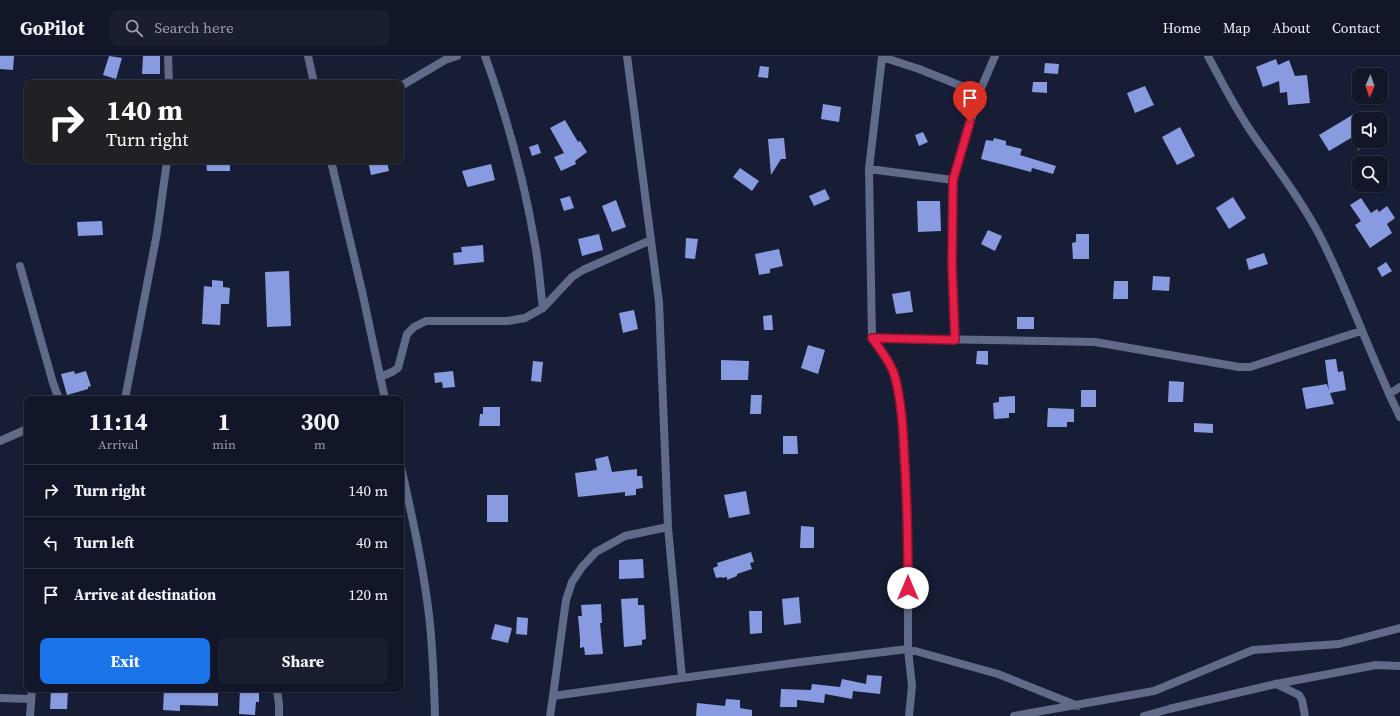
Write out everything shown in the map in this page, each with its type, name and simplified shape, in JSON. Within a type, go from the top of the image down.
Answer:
[{"type":"street","points":[[168,56],[169,80]]},
{"type":"street","points":[[308,56],[313,80]]},
{"type":"street","points":[[404,84],[445,60],[457,56]]},
{"type":"street","points":[[485,56],[498,90],[519,167],[535,245],[543,308]]},
{"type":"street","points":[[627,56],[659,302],[668,527],[682,678]]},
{"type":"street","points":[[955,340],[952,265],[953,180],[979,93],[995,56]]},
{"type":"street","points":[[1208,56],[1225,90],[1249,129],[1297,195],[1320,237],[1388,394],[1400,417]]},
{"type":"street","points":[[910,716],[912,686],[908,649],[908,526],[902,426],[897,387],[893,372],[887,358],[872,338],[869,169],[882,57],[919,69],[979,93]]},
{"type":"street","points":[[126,396],[157,233],[166,164]]},
{"type":"street","points":[[332,164],[362,291],[384,396]]},
{"type":"street","points":[[869,169],[953,180]]},
{"type":"street","points":[[380,378],[398,368],[407,334],[414,327],[426,321],[507,321],[525,318],[543,308],[572,276],[651,240]]},
{"type":"street","points":[[20,266],[58,396]]},
{"type":"street","points":[[872,338],[1106,343],[1239,367],[1250,367],[1362,331]]},
{"type":"street","points":[[1388,394],[1400,387]]},
{"type":"street","points":[[0,441],[24,430]]},
{"type":"street","points":[[404,494],[419,548],[429,616],[435,716]]},
{"type":"street","points":[[550,716],[566,600],[572,582],[596,552],[625,536],[668,527]]},
{"type":"street","points":[[1014,716],[1078,706],[1154,691],[1253,650],[1339,644],[1400,628]]},
{"type":"street","points":[[553,696],[792,663],[908,649],[998,674],[1078,706]]},
{"type":"street","points":[[1144,716],[1276,684],[1376,665],[1400,666]]},
{"type":"street","points":[[1276,684],[1299,695],[1302,700],[1306,716]]},
{"type":"street","points":[[30,716],[31,692]]},
{"type":"street","points":[[277,692],[279,716]]},
{"type":"street","points":[[0,698],[30,699]]},
{"type":"building","points":[[0,56],[14,56],[13,70],[0,69]]},
{"type":"building","points":[[109,56],[122,58],[116,79],[103,75]]},
{"type":"building","points":[[143,56],[160,56],[160,74],[142,74]]},
{"type":"building","points":[[1276,59],[1278,65],[1289,60],[1295,76],[1307,75],[1310,103],[1288,105],[1287,92],[1280,93],[1279,81],[1263,87],[1256,67]]},
{"type":"building","points":[[1045,63],[1059,64],[1058,74],[1044,73]]},
{"type":"building","points":[[760,66],[769,67],[768,78],[758,77]]},
{"type":"building","points":[[1033,82],[1047,82],[1047,93],[1032,92]]},
{"type":"building","points":[[1145,86],[1154,105],[1135,113],[1127,93]]},
{"type":"building","points":[[823,104],[841,107],[839,122],[821,119]]},
{"type":"building","points":[[1352,115],[1352,140],[1351,138],[1329,151],[1319,135]]},
{"type":"building","points":[[565,120],[578,142],[580,141],[587,152],[575,161],[576,164],[561,171],[554,157],[564,153],[550,128]]},
{"type":"building","points":[[1180,127],[1195,156],[1177,165],[1162,137]]},
{"type":"building","points":[[923,132],[928,142],[919,146],[915,135]]},
{"type":"building","points":[[784,138],[786,159],[781,159],[771,175],[768,139]]},
{"type":"building","points":[[994,138],[1006,141],[1006,145],[1022,149],[1020,155],[1056,166],[1053,174],[1032,168],[1031,172],[981,159],[986,140],[993,141]]},
{"type":"building","points":[[538,144],[541,153],[532,156],[529,147]]},
{"type":"building","points":[[206,164],[230,164],[230,171],[207,171]]},
{"type":"building","points":[[369,164],[388,164],[389,171],[371,175]]},
{"type":"building","points":[[491,164],[495,180],[467,186],[462,171]]},
{"type":"building","points":[[740,168],[759,181],[752,191],[733,177]]},
{"type":"building","points":[[825,189],[830,199],[814,206],[809,196]]},
{"type":"building","points":[[570,196],[574,208],[564,211],[560,199]]},
{"type":"building","points":[[1233,197],[1246,218],[1229,229],[1216,208]]},
{"type":"building","points":[[1361,198],[1371,213],[1377,209],[1379,212],[1387,206],[1395,218],[1387,224],[1392,233],[1370,248],[1355,225],[1361,221],[1350,205]]},
{"type":"building","points":[[616,200],[626,227],[612,232],[602,206]]},
{"type":"building","points":[[917,201],[940,201],[941,231],[918,232]]},
{"type":"building","points":[[102,221],[103,235],[78,236],[77,222]]},
{"type":"building","points":[[988,230],[1002,236],[995,251],[981,244]]},
{"type":"building","points":[[599,234],[603,250],[582,256],[578,239]]},
{"type":"building","points":[[1076,234],[1089,234],[1089,259],[1073,259],[1072,243],[1076,242]]},
{"type":"building","points":[[686,238],[698,239],[695,259],[685,258]]},
{"type":"building","points":[[483,245],[484,262],[454,265],[453,253],[462,252],[461,247]]},
{"type":"building","points":[[779,249],[783,266],[770,269],[770,273],[759,275],[755,254]]},
{"type":"building","points":[[1264,253],[1268,264],[1249,270],[1246,259]]},
{"type":"building","points":[[1386,262],[1392,271],[1382,277],[1377,268]]},
{"type":"building","points":[[289,271],[291,326],[267,327],[265,272]]},
{"type":"building","points":[[1153,276],[1170,277],[1169,291],[1152,290]]},
{"type":"building","points":[[212,280],[223,281],[223,287],[230,288],[229,304],[221,304],[220,325],[202,324],[204,286],[212,287]]},
{"type":"building","points":[[1114,281],[1128,281],[1128,299],[1113,299]]},
{"type":"building","points":[[910,291],[913,312],[896,314],[892,294]]},
{"type":"building","points":[[634,310],[638,329],[623,333],[619,313]]},
{"type":"building","points":[[772,315],[773,330],[764,330],[763,316]]},
{"type":"building","points":[[1017,317],[1034,317],[1034,329],[1017,329]]},
{"type":"building","points":[[808,345],[825,350],[818,374],[801,368]]},
{"type":"building","points":[[977,351],[988,351],[988,365],[976,364]]},
{"type":"building","points":[[1336,359],[1338,372],[1343,371],[1346,390],[1330,393],[1334,404],[1306,409],[1302,388],[1327,384],[1329,391],[1325,360]]},
{"type":"building","points":[[721,360],[749,361],[748,380],[721,380]]},
{"type":"building","points":[[533,361],[543,362],[541,382],[531,381]]},
{"type":"building","points":[[74,371],[75,374],[86,371],[91,386],[88,387],[88,389],[67,395],[61,374]]},
{"type":"building","points":[[453,371],[455,387],[443,388],[442,382],[435,383],[434,373]]},
{"type":"building","points":[[1169,381],[1184,382],[1183,402],[1168,402]]},
{"type":"building","points":[[1081,390],[1096,390],[1096,407],[1081,407]]},
{"type":"building","points":[[751,395],[762,395],[761,414],[750,414]]},
{"type":"building","points":[[1015,396],[1015,413],[1009,413],[1009,418],[994,419],[993,403],[999,402],[999,397]]},
{"type":"building","points":[[483,407],[500,407],[500,426],[479,426],[480,414],[483,414]]},
{"type":"building","points":[[1048,408],[1074,409],[1074,422],[1067,422],[1067,427],[1047,427]]},
{"type":"building","points":[[1194,423],[1213,424],[1213,433],[1194,432]]},
{"type":"building","points":[[783,436],[797,436],[798,454],[783,454]]},
{"type":"building","points":[[608,456],[612,472],[637,469],[637,476],[642,476],[643,488],[636,489],[636,495],[625,496],[625,492],[578,497],[575,473],[597,470],[595,459]]},
{"type":"building","points":[[746,491],[750,514],[729,518],[724,495]]},
{"type":"building","points":[[487,495],[508,495],[508,522],[487,522]]},
{"type":"building","points":[[801,526],[814,527],[814,548],[800,548]]},
{"type":"building","points":[[751,552],[754,562],[750,563],[752,569],[737,574],[737,576],[727,580],[727,577],[716,578],[713,568],[718,566],[717,563]]},
{"type":"building","points":[[643,559],[644,578],[619,579],[619,560]]},
{"type":"building","points":[[799,597],[801,623],[784,625],[782,599]]},
{"type":"building","points":[[638,598],[638,605],[644,605],[646,639],[642,640],[642,645],[624,647],[621,599]]},
{"type":"building","points":[[601,604],[602,623],[600,623],[603,654],[585,655],[584,647],[580,648],[578,616],[582,616],[581,605]]},
{"type":"building","points":[[749,611],[762,611],[762,633],[750,634]]},
{"type":"building","points":[[517,617],[528,618],[527,635],[516,634]]},
{"type":"building","points":[[495,624],[512,628],[508,643],[491,639]]},
{"type":"building","points":[[867,675],[882,676],[880,694],[853,691],[852,699],[825,694],[824,703],[797,700],[797,707],[780,707],[781,689],[811,690],[812,684],[840,687],[842,679],[866,684]]},
{"type":"building","points":[[51,692],[68,692],[67,709],[50,709]]},
{"type":"building","points":[[164,692],[218,692],[218,706],[180,705],[180,711],[163,710]]},
{"type":"building","points":[[240,692],[259,692],[259,702],[256,702],[255,715],[239,714]]},
{"type":"building","points":[[726,699],[740,700],[740,708],[752,710],[752,716],[696,716],[697,703],[725,706]]},
{"type":"route","points":[[908,588],[906,482],[902,426],[897,387],[887,358],[872,338],[955,340],[951,216],[953,180],[970,122]]}]
